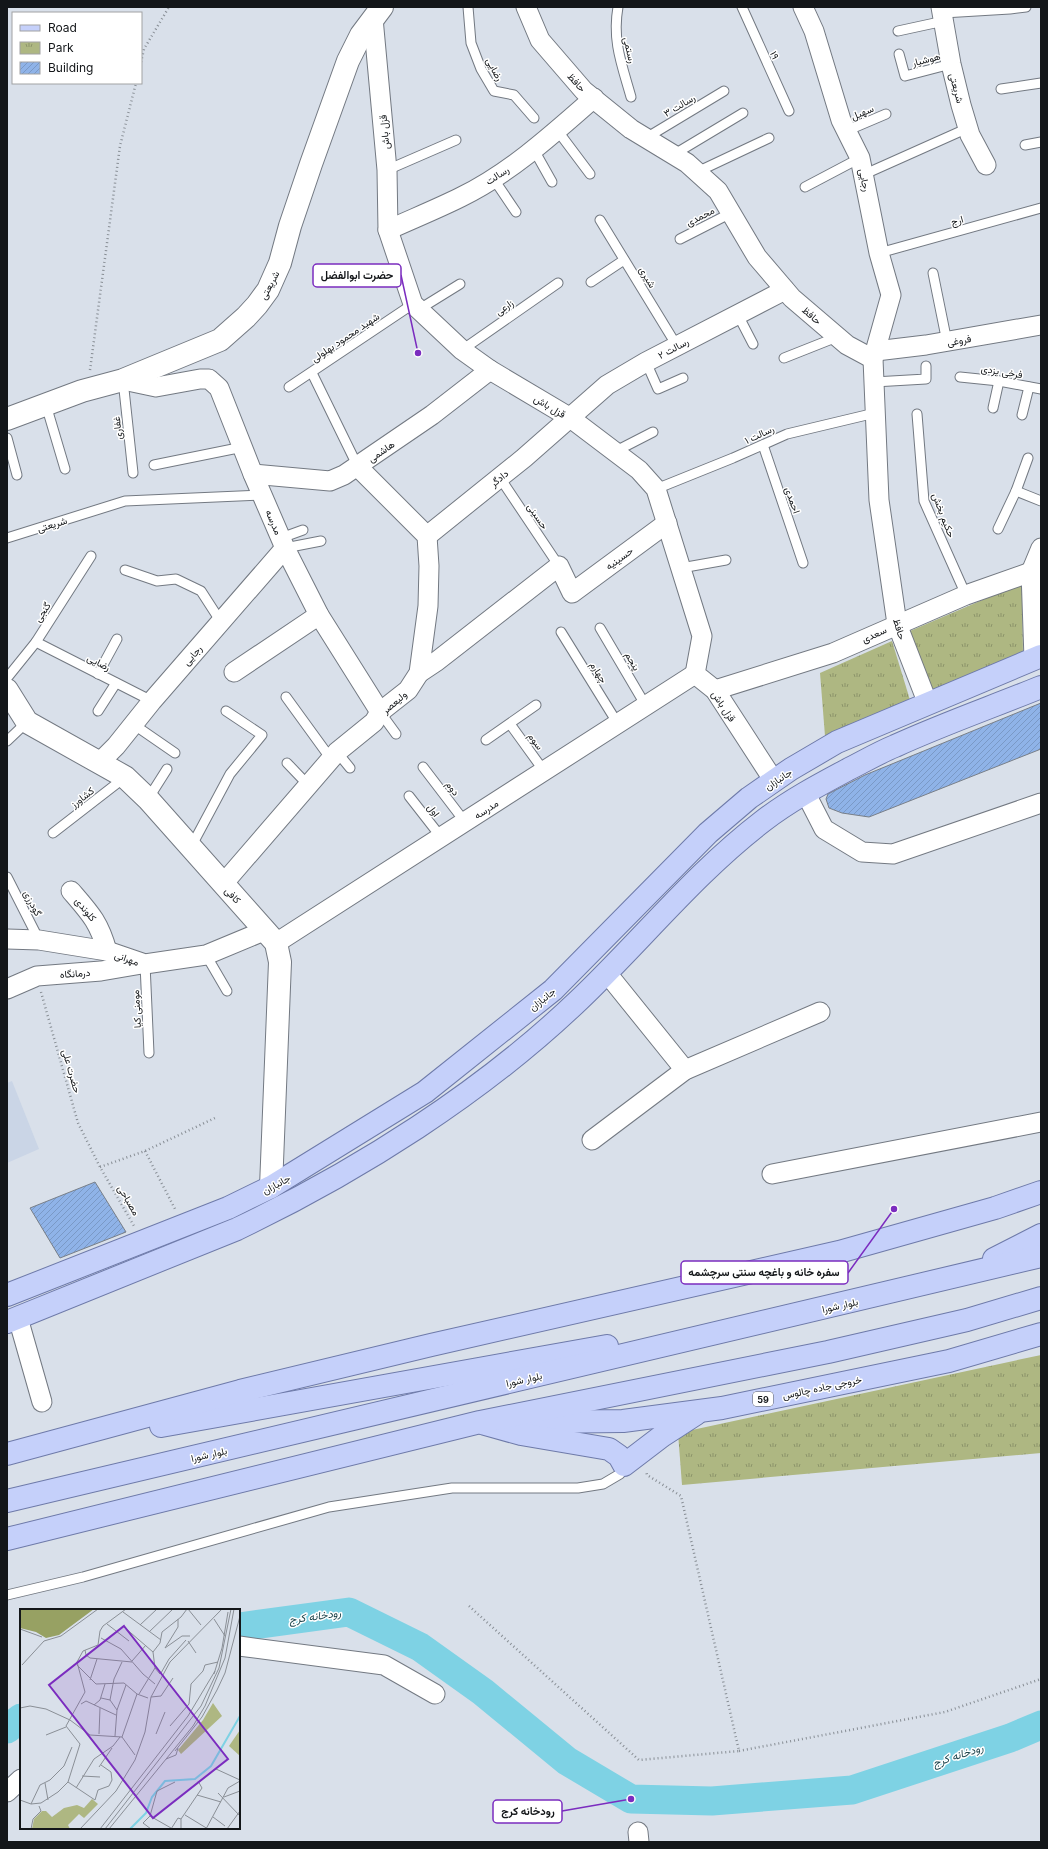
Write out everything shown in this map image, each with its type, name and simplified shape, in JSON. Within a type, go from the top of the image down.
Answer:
[{"type":"main road","name":"جانبازان","points":[[7,1295],[228,1208],[272,1187],[425,1092],[553,990],[708,833],[749,798],[837,742],[1038,657]]},
{"type":"main road","points":[[1003,672],[998,677],[997,689],[1002,696],[1013,698]]},
{"type":"main road","points":[[12,1320],[237,1229],[273,1212],[342,1174],[441,1112],[512,1058],[578,1000],[722,854],[764,820],[805,792],[894,746],[1041,687]]},
{"type":"main road","points":[[272,1187],[273,1212]]},
{"type":"main road","points":[[11,1453],[240,1391],[840,1252],[995,1208],[1041,1192]]},
{"type":"main road","points":[[964,1274],[1041,1235]]},
{"type":"main road","name":"بلوار شورا","points":[[7,1501],[747,1327],[1041,1256]]},
{"type":"main road","points":[[7,1539],[480,1422],[828,1352],[967,1320],[1041,1298]]},
{"type":"main road","points":[[11,1453],[589,1348],[747,1327]]},
{"type":"main road","name":"خروجی جاده چالوس","points":[[480,1422],[622,1421],[702,1410],[949,1361],[1041,1334]]},
{"type":"main road","points":[[480,1422],[521,1434],[609,1449],[618,1456],[632,1459],[662,1436],[702,1410]]},
{"type":"street","name":"حافظ","points":[[526,7],[540,40],[584,91],[631,129],[688,163],[718,191],[757,258],[792,298],[847,345],[874,355],[879,500],[897,624],[928,704]]},
{"type":"street","name":"رجایی","points":[[803,7],[814,31],[841,120],[862,166],[879,253],[891,295],[874,355]]},
{"type":"street","name":"شریعتی","points":[[7,419],[87,390],[123,380],[220,340],[246,317],[268,290],[280,263],[290,226],[348,61],[361,35],[378,12]]},
{"type":"street","name":"قزل باش","points":[[378,12],[388,170],[388,230],[416,307],[462,350],[490,370],[569,417],[616,451],[639,470],[656,489],[702,636],[695,674],[715,690],[774,781]]},
{"type":"street","name":"شریعتی","points":[[943,14],[951,64],[968,128],[986,165]]},
{"type":"street","name":"رسالت","points":[[388,230],[462,197],[493,178],[534,150],[594,98]]},
{"type":"street","name":"رسالت ۲","points":[[569,417],[607,385],[646,362],[785,290]]},
{"type":"street","name":"فروغی","points":[[874,355],[1041,325]]},
{"type":"street","name":"هاشمی","points":[[253,474],[330,481],[344,475],[358,467],[432,415],[490,370]]},
{"type":"street","name":"مدرسه","points":[[123,380],[156,387],[200,379],[209,379],[219,388],[253,474],[283,543],[319,615],[380,712]]},
{"type":"street","name":"دادگر","points":[[427,536],[500,478],[569,417]]},
{"type":"street","points":[[358,467],[427,536]]},
{"type":"street","name":"حسینیه","points":[[559,566],[572,593],[667,523]]},
{"type":"street","name":"ولیعصر","points":[[224,884],[334,755],[374,722],[380,712],[408,690],[419,673],[428,606],[429,566],[427,536]]},
{"type":"street","name":"رجایی","points":[[99,763],[116,746],[152,701],[221,622],[283,543]]},
{"type":"street","points":[[1038,657],[1036,572],[1041,548]]},
{"type":"street","points":[[419,673],[437,661],[559,566]]},
{"type":"street","name":"سعدی","points":[[715,690],[833,653],[966,595],[1036,572]]},
{"type":"street","points":[[234,672],[319,615]]},
{"type":"street","name":"مدرسه","points":[[271,937],[441,837],[695,674]]},
{"type":"street","name":"کافی","points":[[7,690],[27,722],[125,777],[148,799],[271,937]]},
{"type":"street","points":[[805,792],[824,829],[862,852],[893,854],[1041,803]]},
{"type":"street","name":"کلوندی","points":[[71,891],[95,919],[102,933],[107,951]]},
{"type":"street","points":[[271,937],[280,962],[272,1187]]},
{"type":"street","name":"مهرانی","points":[[7,938],[39,940],[107,951],[145,964],[206,955],[271,937]]},
{"type":"street","name":"درمانگاه","points":[[7,989],[37,976],[101,971],[145,964]]},
{"type":"street","points":[[606,972],[685,1070]]},
{"type":"street","points":[[592,1140],[685,1070],[820,1012]]},
{"type":"street","points":[[772,1174],[1041,1122]]},
{"type":"street","points":[[12,1320],[42,1402]]},
{"type":"street","points":[[240,1646],[384,1664],[435,1694]]},
{"type":"street","points":[[7,1792],[20,1780]]},
{"type":"lane","name":"رضایی","points":[[468,7],[471,43],[481,69],[494,91],[514,95],[534,118]]},
{"type":"lane","name":"رستمی","points":[[618,7],[616,20],[616,46],[631,97]]},
{"type":"lane","name":"۱۹","points":[[742,7],[789,111]]},
{"type":"lane","points":[[898,31],[943,14],[1026,7]]},
{"type":"lane","name":"هوشیار","points":[[899,54],[904,76],[951,64]]},
{"type":"lane","points":[[1001,89],[1041,83]]},
{"type":"lane","name":"رسالت ۳","points":[[646,138],[724,91]]},
{"type":"lane","points":[[673,155],[743,113]]},
{"type":"lane","name":"سهیل","points":[[846,131],[886,114]]},
{"type":"lane","points":[[805,186],[968,128]]},
{"type":"lane","points":[[557,130],[590,174]]},
{"type":"lane","points":[[697,172],[769,138]]},
{"type":"lane","points":[[388,170],[456,140]]},
{"type":"lane","points":[[1025,145],[1041,142]]},
{"type":"lane","points":[[534,150],[552,182]]},
{"type":"lane","points":[[493,178],[516,212]]},
{"type":"lane","name":"ارج","points":[[879,253],[1041,208]]},
{"type":"lane","name":"محمدی","points":[[680,239],[731,213]]},
{"type":"lane","name":"شیری","points":[[600,220],[677,346]]},
{"type":"lane","points":[[590,282],[624,260]]},
{"type":"lane","points":[[933,273],[947,342]]},
{"type":"lane","name":"زارعی","points":[[462,350],[558,282]]},
{"type":"lane","name":"شهید محمود بهلولی","points":[[289,387],[416,307],[460,284]]},
{"type":"lane","points":[[738,315],[753,344]]},
{"type":"lane","points":[[784,358],[837,337]]},
{"type":"lane","points":[[646,362],[658,389],[683,378]]},
{"type":"lane","points":[[874,382],[926,379],[926,366]]},
{"type":"lane","points":[[312,373],[358,467]]},
{"type":"lane","name":"فرخی یزدی","points":[[960,377],[999,381],[1041,389]]},
{"type":"lane","name":"غفاری","points":[[123,380],[133,473]]},
{"type":"lane","points":[[993,408],[999,381]]},
{"type":"lane","points":[[1022,415],[1029,387]]},
{"type":"lane","points":[[46,404],[65,469]]},
{"type":"lane","name":"رسالت ۱","points":[[656,489],[733,458],[787,434],[875,413]]},
{"type":"lane","name":"حکیم بخش","points":[[917,414],[924,501],[966,595]]},
{"type":"lane","points":[[616,451],[653,432]]},
{"type":"lane","points":[[7,438],[18,475]]},
{"type":"lane","name":"احمدی","points":[[762,445],[803,563]]},
{"type":"lane","points":[[154,465],[243,447]]},
{"type":"lane","points":[[998,529],[1016,491],[1028,458]]},
{"type":"lane","name":"حسینی","points":[[500,478],[559,566]]},
{"type":"lane","points":[[1016,491],[1041,501]]},
{"type":"lane","name":"شریعتی","points":[[7,538],[125,501],[263,495]]},
{"type":"lane","points":[[283,543],[303,530]]},
{"type":"lane","points":[[283,543],[321,541]]},
{"type":"lane","name":"گنجی","points":[[7,678],[36,642],[92,556]]},
{"type":"lane","points":[[680,568],[726,560]]},
{"type":"lane","points":[[125,570],[157,581],[176,579],[201,591],[221,622]]},
{"type":"lane","name":"پنجم","points":[[600,628],[646,706]]},
{"type":"lane","name":"چهارم","points":[[561,632],[618,724]]},
{"type":"lane","points":[[98,674],[117,639]]},
{"type":"lane","name":"رضایی","points":[[36,642],[152,701]]},
{"type":"lane","points":[[98,711],[116,683]]},
{"type":"lane","points":[[286,697],[334,755],[350,768]]},
{"type":"lane","points":[[486,740],[536,705]]},
{"type":"lane","points":[[191,848],[230,774],[262,735],[226,711]]},
{"type":"lane","name":"مدرسه","points":[[380,712],[396,734]]},
{"type":"lane","points":[[7,741],[27,722]]},
{"type":"lane","points":[[133,724],[175,753]]},
{"type":"lane","name":"سوم","points":[[510,724],[544,771]]},
{"type":"lane","points":[[287,763],[308,786]]},
{"type":"lane","name":"دوم","points":[[423,767],[465,822]]},
{"type":"lane","points":[[148,799],[167,769]]},
{"type":"lane","name":"کشاورز","points":[[53,834],[125,777]]},
{"type":"lane","name":"اول","points":[[410,796],[441,837]]},
{"type":"lane","name":"گودرزی","points":[[7,877],[39,940]]},
{"type":"lane","points":[[206,955],[227,991]]},
{"type":"lane","name":"مومنی کیا","points":[[145,964],[149,1053]]},
{"type":"lane","points":[[7,1595],[83,1577],[329,1507],[452,1488],[578,1488],[603,1484],[620,1474],[632,1459]]},
{"type":"path","points":[[142,58],[144,49],[169,7]]},
{"type":"path","points":[[87,390],[120,146],[136,84]]},
{"type":"path","name":"حضرت علی","points":[[37,976],[78,1123],[100,1167]]},
{"type":"path","points":[[100,1167],[144,1151],[215,1118]]},
{"type":"path","points":[[144,1151],[183,1226]]},
{"type":"path","name":"مصباحی","points":[[100,1167],[144,1241]]},
{"type":"path","points":[[632,1459],[644,1460],[647,1475],[681,1496],[739,1751]]},
{"type":"path","points":[[469,1606],[638,1760],[739,1751],[945,1712],[1041,1679]]},
{"type":"shaded area","points":[[12,1081],[39,1149],[7,1163],[7,1083]]},
{"type":"green space","points":[[1022,583],[1023,655],[934,695],[910,631]]},
{"type":"green space","points":[[892,641],[910,700],[825,736],[820,673]]},
{"type":"green space","points":[[1041,1355],[1041,1453],[682,1485],[678,1433]]},
{"type":"building","points":[[1041,703],[1041,749],[869,817],[842,813],[829,808],[826,799],[828,794],[865,775]]},
{"type":"building","points":[[95,1182],[126,1232],[60,1258],[30,1208]]},
{"type":"waterway","name":"رودخانه کرج","points":[[240,1627],[349,1612],[420,1647],[483,1692],[567,1761],[631,1799],[712,1801],[852,1790],[1010,1738],[1041,1725]]},
{"type":"waterway","name":"رودخانه کرج","points":[[7,1729],[20,1719]]},
{"type":"place","name":"حضرت ابوالفضل","points":[[418,353]]},
{"type":"place","name":"سفره خانه و باغچه سنتی سرچشمه","points":[[894,1209]]},
{"type":"place","name":"رودخانه کرج","points":[[631,1799]]}]
